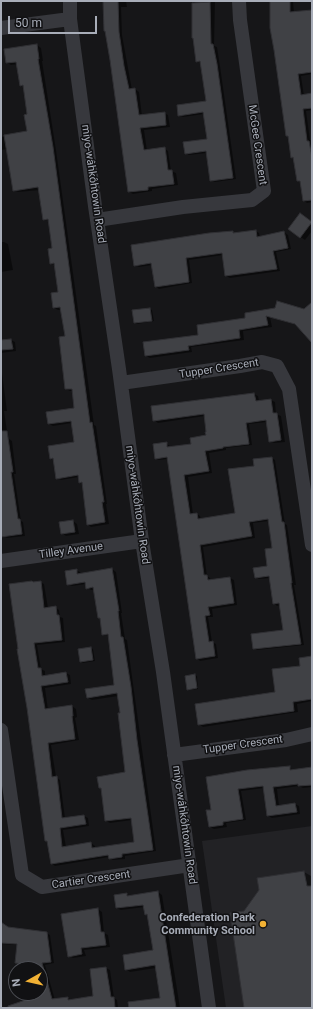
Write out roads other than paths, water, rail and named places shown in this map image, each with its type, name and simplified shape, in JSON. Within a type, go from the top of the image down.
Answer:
[{"type":"street","name":"miyo-wâhkôhtowin Road","points":[[70,1],[70,19],[97,220],[142,541],[163,672],[209,1008]]},
{"type":"street","name":"McGee Crescent","points":[[97,220],[184,207],[252,200],[264,191],[241,28],[239,1]]},
{"type":"street","points":[[1,28],[70,19]]},
{"type":"street","name":"Tupper Crescent","points":[[121,383],[262,362],[277,366],[289,389],[312,545]]},
{"type":"street","name":"Tilley Avenue","points":[[1,561],[142,541]]},
{"type":"street","name":"Cartier Crescent","points":[[1,730],[22,876],[42,887],[190,865]]},
{"type":"street","name":"Tupper Crescent","points":[[174,755],[286,740],[312,734]]},
{"type":"place","name":"Confederation Park Community School","points":[[263,924]]}]
